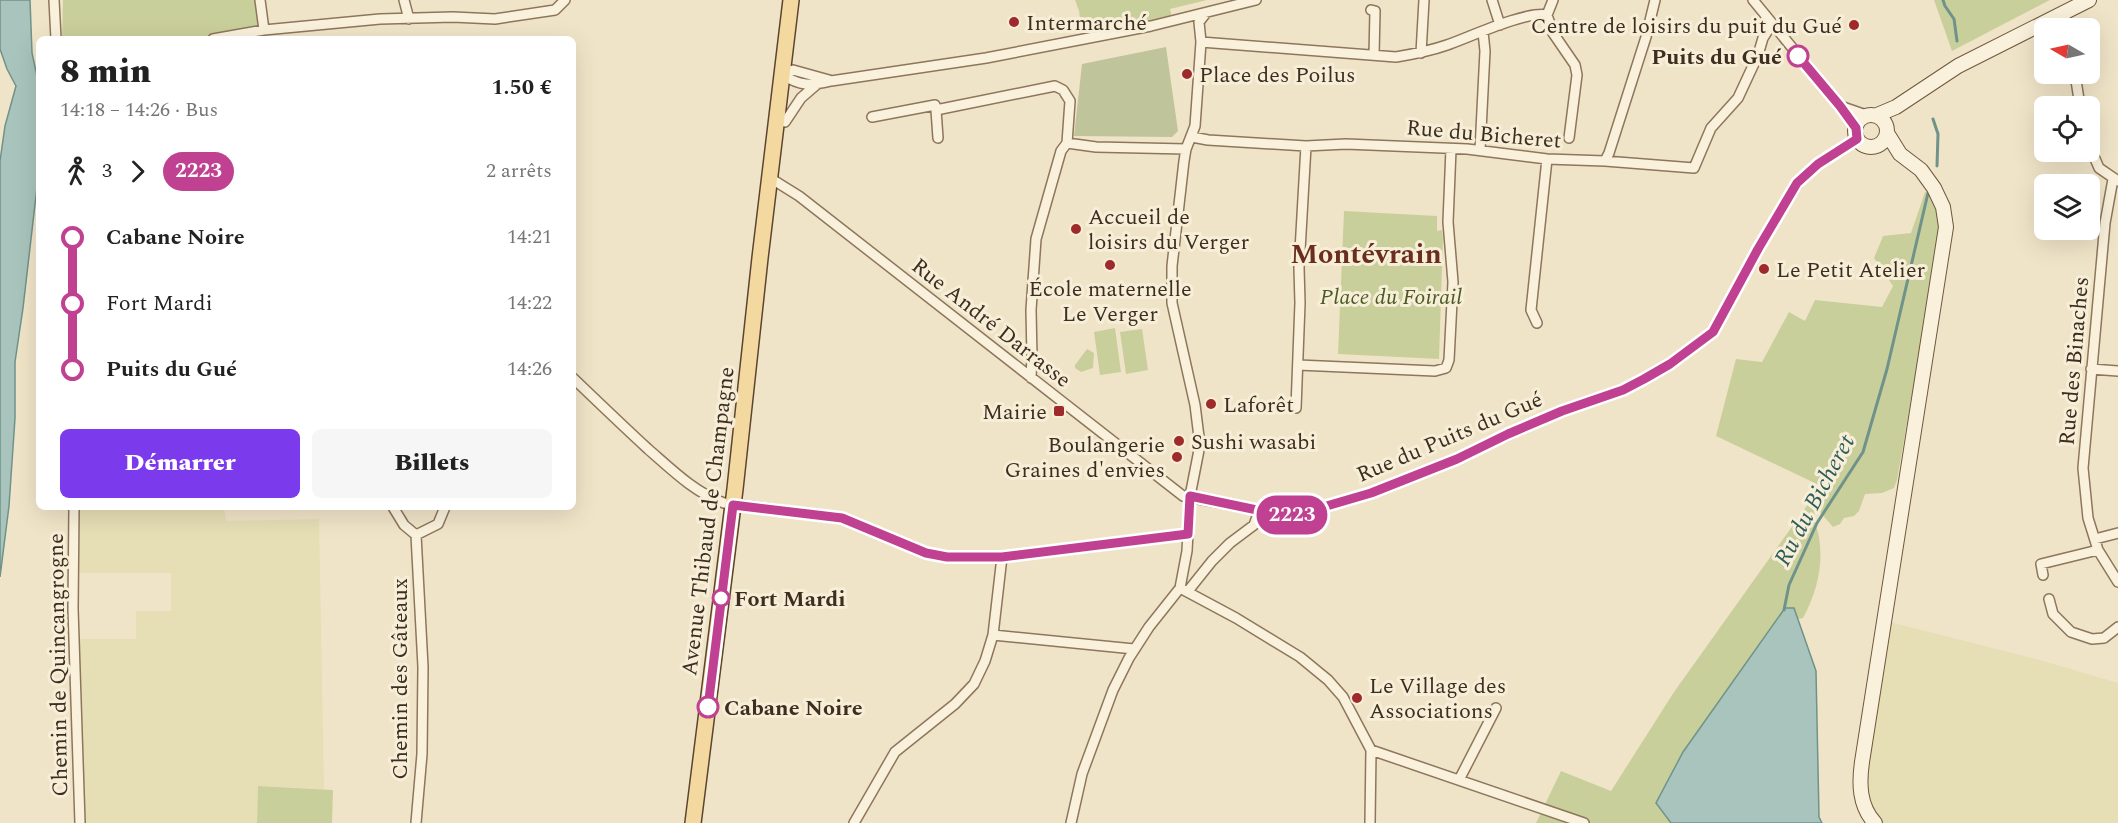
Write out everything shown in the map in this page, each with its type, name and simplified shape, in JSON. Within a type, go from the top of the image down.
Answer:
[{"type":"main road","name":"Avenue Thibaud de Champagne","points":[[773,180],[785,122],[791,0]]},
{"type":"main road","name":"Avenue Thibaud de Champagne","points":[[693,823],[757,297],[801,0]]},
{"type":"main road","points":[[1875,823],[1865,808],[1861,793],[1862,762],[1946,227],[1943,207],[1934,188],[1921,170],[1900,154],[1877,146],[1868,146],[1857,133],[1859,120],[1896,107],[1958,66],[2089,0]]},
{"type":"main road","points":[[1877,146],[1884,141],[1896,107]]},
{"type":"main road","points":[[1871,115],[1883,119],[1900,154]]},
{"type":"street","points":[[54,0],[56,36]]},
{"type":"street","points":[[260,0],[264,30]]},
{"type":"street","points":[[404,0],[409,19]]},
{"type":"street","points":[[230,36],[264,30],[380,19],[453,17],[495,19],[555,10],[565,0]]},
{"type":"street","points":[[789,75],[810,85],[986,58],[1089,39],[1256,0]]},
{"type":"street","points":[[1421,53],[1424,0]]},
{"type":"street","points":[[1492,0],[1500,25]]},
{"type":"street","points":[[1553,0],[1547,15],[1553,33],[1575,64],[1577,75],[1569,138]]},
{"type":"street","points":[[1605,161],[1646,37],[1655,0]]},
{"type":"street","points":[[1753,0],[1840,106],[1857,133]]},
{"type":"street","points":[[1371,10],[1375,11],[1374,55]]},
{"type":"street","points":[[2063,12],[2065,18]]},
{"type":"street","points":[[1184,590],[1190,496],[1198,461],[1200,434],[1174,313],[1172,279],[1186,149],[1195,126],[1201,42],[1200,22],[1206,13]]},
{"type":"street","points":[[1201,42],[1396,57],[1421,53],[1500,25],[1540,14],[1547,15]]},
{"type":"street","name":"Rue du Bicheret","points":[[1192,137],[1306,146],[1346,144],[1480,150],[1546,159],[1694,168],[1711,129],[1738,98],[1758,55],[1763,38],[1774,26]]},
{"type":"street","points":[[1480,150],[1485,51],[1483,32]]},
{"type":"street","points":[[789,75],[831,81]]},
{"type":"street","points":[[785,122],[801,98],[818,84]]},
{"type":"street","points":[[936,110],[1055,86],[1064,90],[1070,101],[1067,143],[1060,151],[1036,239],[1031,310],[1031,378]]},
{"type":"street","points":[[872,117],[935,105],[938,138]]},
{"type":"street","points":[[1840,106],[1871,115]]},
{"type":"street","name":"Rue du Puits du Gué","points":[[1190,496],[1283,516],[1299,514],[1371,493],[1457,459],[1476,448],[1562,411],[1623,390],[1665,367],[1713,332],[1797,183],[1857,133]]},
{"type":"street","points":[[1067,143],[1096,147],[1186,149]]},
{"type":"street","points":[[1296,408],[1299,268],[1306,146]]},
{"type":"street","points":[[1298,364],[1435,371],[1446,369],[1449,360],[1453,282],[1448,222],[1451,149]]},
{"type":"street","points":[[1537,323],[1531,310],[1546,159]]},
{"type":"street","name":"Rue des Binaches","points":[[2096,162],[2099,168],[2116,180],[2105,223],[2083,468],[2088,518],[2098,550],[2118,582]]},
{"type":"street","name":"Rue André Darrasse","points":[[773,180],[799,196],[1184,496],[1190,496]]},
{"type":"street","points":[[2091,369],[2118,370]]},
{"type":"street","points":[[576,381],[670,469],[713,499],[733,505],[842,518],[926,553],[947,557],[1002,557],[1188,534]]},
{"type":"street","name":"Chemin de Quincangrogne","points":[[74,510],[73,609],[80,823]]},
{"type":"street","points":[[395,510],[404,525],[416,535],[438,525],[444,510]]},
{"type":"street","points":[[1071,823],[1082,774],[1096,732],[1134,649],[1149,627],[1212,561],[1230,543],[1254,525],[1259,511]]},
{"type":"street","points":[[2095,540],[2118,533]]},
{"type":"street","name":"Chemin des Gâteaux","points":[[416,535],[423,667],[422,754],[416,823]]},
{"type":"street","points":[[2043,575],[2041,564],[2098,550]]},
{"type":"street","points":[[854,823],[895,752],[954,704],[974,684],[985,661],[993,635],[1002,557]]},
{"type":"street","points":[[1184,590],[1300,657],[1328,680],[1343,697],[1371,750],[1370,823]]},
{"type":"street","points":[[2049,599],[2053,614],[2072,632],[2092,639],[2104,638],[2118,627]]},
{"type":"street","points":[[993,635],[1134,649]]},
{"type":"street","points":[[1459,780],[1496,708]]},
{"type":"street","points":[[1371,750],[1584,823]]},
{"type":"shaded area","points":[[79,510],[224,510],[226,521],[319,519],[324,789],[258,786],[257,823],[86,823],[81,769],[79,639],[136,639],[136,611],[171,611],[171,573],[79,573]]},
{"type":"shaded area","points":[[1878,619],[2040,660],[2118,683],[2118,823],[1869,823],[1856,792]]},
{"type":"green space","points":[[63,0],[259,0],[264,30],[230,36],[62,36]]},
{"type":"green space","points":[[1075,0],[1207,0],[1170,9],[1172,17],[1082,33]]},
{"type":"green space","points":[[1934,0],[2050,0],[1952,51]]},
{"type":"green space","points":[[1166,47],[1178,131],[1172,137],[1074,136],[1082,64]]},
{"type":"green space","points":[[1925,192],[1932,194],[1940,213],[1941,228],[1894,488],[1882,493],[1865,494],[1859,511],[1854,516],[1844,518],[1840,524],[1833,527],[1820,512],[1815,513],[1813,517],[1820,542],[1820,568],[1809,606],[1803,618],[1798,619],[1794,608],[1656,803],[1671,823],[1536,823],[1561,771],[1611,791],[1674,692],[1821,486],[1716,436],[1736,359],[1762,362],[1789,312],[1805,321],[1815,300],[1882,307],[1893,286],[1874,258],[1883,236],[1911,233]]},
{"type":"green space","name":"Place du Foirail","points":[[1344,211],[1437,216],[1437,231],[1442,230],[1443,238],[1439,359],[1338,354]]},
{"type":"green space","points":[[1115,328],[1121,372],[1100,375],[1094,332]]},
{"type":"green space","points":[[1142,329],[1148,370],[1126,374],[1120,332]]},
{"type":"green space","points":[[1087,349],[1094,353],[1093,368],[1081,372],[1075,368],[1075,365]]},
{"type":"green space","points":[[258,786],[333,790],[332,823],[257,823]]},
{"type":"water","points":[[0,0],[30,0],[32,53],[36,71],[36,196],[15,362],[15,418],[9,506],[0,577],[0,161],[5,126],[16,86],[0,49]]},
{"type":"water","points":[[1785,608],[1794,608],[1816,671],[1819,817],[1822,823],[1671,823],[1656,803],[1683,752]]},
{"type":"waterway","name":"Ru du Bicheret","points":[[1943,0],[1954,19],[1957,41]]},
{"type":"waterway","name":"Ru du Bicheret","points":[[1933,119],[1938,134],[1937,166]]},
{"type":"waterway","name":"Ru du Bicheret","points":[[1784,610],[1789,585],[1817,523],[1863,452],[1887,369],[1928,193]]},
{"type":"bus line","name":"2223","points":[[708,707],[733,505],[842,518],[906,546],[947,557],[1002,557],[1188,534],[1190,496],[1283,516],[1299,514],[1371,493],[1457,459],[1476,448],[1562,411],[1623,390],[1665,367],[1713,332],[1797,183],[1818,164],[1857,139],[1856,128],[1798,56]]},
{"type":"place","name":"Intermarché","points":[[1014,22]]},
{"type":"place","name":"Centre de loisirs du puit du Gué","points":[[1854,25]]},
{"type":"place","name":"Puits du Gué","points":[[1798,56]]},
{"type":"place","name":"Place des Poilus","points":[[1187,74]]},
{"type":"place","name":"Accueil de loisirs du Verger","points":[[1076,229]]},
{"type":"place","name":"École maternelle Le Verger","points":[[1110,265]]},
{"type":"place","name":"Le Petit Atelier","points":[[1764,269]]},
{"type":"place","name":"Laforêt","points":[[1211,404]]},
{"type":"place","name":"Mairie","points":[[1059,411]]},
{"type":"place","name":"Sushi wasabi","points":[[1179,441]]},
{"type":"place","name":"Boulangerie Graines d'envies","points":[[1177,457]]},
{"type":"place","name":"Fort Mardi","points":[[721,598]]},
{"type":"place","name":"Le Village des Associations","points":[[1357,698]]},
{"type":"place","name":"Cabane Noire","points":[[708,707]]},
{"type":"district","name":"Montévrain","points":[[1366,253]]}]
